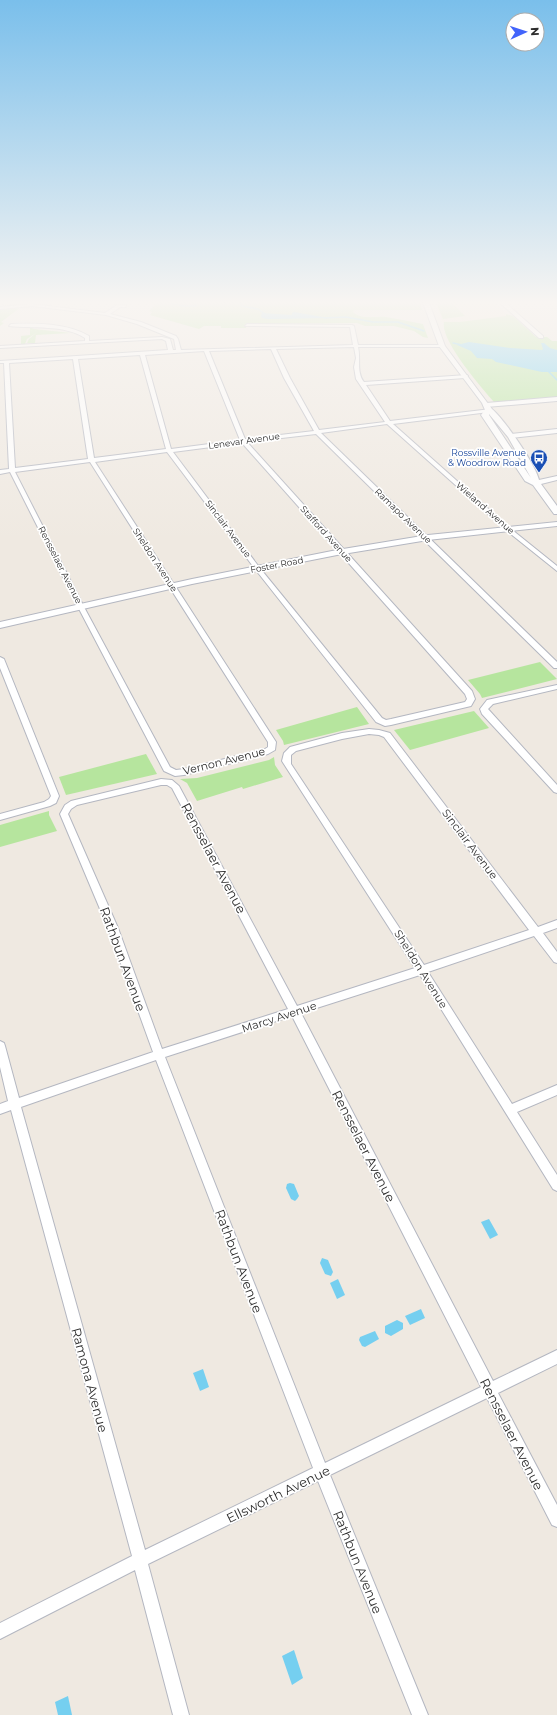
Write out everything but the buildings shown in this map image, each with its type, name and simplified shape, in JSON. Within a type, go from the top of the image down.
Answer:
[{"type":"street","name":"Rensselaer Avenue","points":[[4,380],[12,471],[81,607],[167,769],[175,773]]},
{"type":"street","name":"Sheldon Avenue","points":[[79,380],[91,460],[272,742],[272,748]]},
{"type":"street","name":"Sinclair Avenue","points":[[149,380],[169,451],[257,568],[382,722]]},
{"type":"street","name":"Stafford Avenue","points":[[219,380],[244,441],[469,693],[471,701],[464,705],[391,722],[382,722]]},
{"type":"street","name":"Ramapo Avenue","points":[[288,380],[317,432],[557,666]]},
{"type":"street","name":"Wieland Avenue","points":[[360,380],[389,423],[509,530],[557,569]]},
{"type":"street","points":[[362,384],[413,380]]},
{"type":"street","points":[[468,380],[487,408],[496,416],[511,436],[535,477],[536,483],[557,512]]},
{"type":"street","name":"Lenevar Avenue","points":[[0,472],[389,423],[557,399]]},
{"type":"street","points":[[487,408],[486,415],[499,437],[528,479],[536,483],[557,478]]},
{"type":"street","points":[[499,437],[557,431]]},
{"type":"street","name":"Foster Road","points":[[0,625],[172,586],[343,552],[426,539],[557,524]]},
{"type":"street","points":[[0,659],[55,793],[53,801],[45,805],[0,817]]},
{"type":"street","points":[[557,687],[490,702],[485,707],[485,712],[557,790]]},
{"type":"street","name":"Sheldon Avenue","points":[[380,732],[366,731],[293,748],[287,754],[287,764],[422,970],[557,1185]]},
{"type":"street","name":"Sinclair Avenue","points":[[380,732],[388,735],[557,959]]},
{"type":"street","name":"Vernon Avenue","points":[[175,773],[263,753],[272,748]]},
{"type":"street","name":"Rensselaer Avenue","points":[[161,782],[169,782],[176,786],[295,1012],[557,1520]]},
{"type":"street","name":"Rathbun Avenue","points":[[161,782],[74,803],[68,807],[64,814],[113,928],[158,1055],[322,1472],[420,1715]]},
{"type":"street","name":"Marcy Avenue","points":[[0,1108],[158,1055],[295,1012],[557,924]]},
{"type":"street","name":"Ramona Avenue","points":[[0,1046],[14,1104],[140,1560],[181,1715]]},
{"type":"street","points":[[509,1110],[557,1090]]},
{"type":"street","name":"Ellsworth Avenue","points":[[0,1631],[140,1560],[557,1357]]},
{"type":"green space","points":[[476,380],[557,380],[557,397],[494,402]]},
{"type":"green space","points":[[540,662],[557,679],[482,698],[468,680]]},
{"type":"green space","points":[[357,707],[369,724],[284,745],[276,730]]},
{"type":"green space","points":[[474,711],[489,728],[410,750],[394,730]]},
{"type":"green space","points":[[146,754],[157,774],[66,795],[59,777]]},
{"type":"green space","points":[[274,757],[275,765],[283,777],[243,789],[242,787],[197,801],[187,783],[180,779],[197,778],[269,760]]},
{"type":"green space","points":[[49,811],[49,815],[57,831],[0,847],[0,825]]},
{"type":"water","points":[[287,1184],[294,1184],[299,1196],[295,1201],[291,1199],[286,1188]]},
{"type":"water","points":[[489,1219],[498,1235],[490,1239],[481,1222]]},
{"type":"water","points":[[322,1258],[328,1260],[333,1272],[331,1276],[325,1274],[320,1263]]},
{"type":"water","points":[[338,1279],[345,1295],[337,1299],[330,1283]]},
{"type":"water","points":[[421,1309],[425,1318],[410,1325],[405,1316]]},
{"type":"water","points":[[397,1320],[403,1323],[403,1329],[391,1336],[385,1333],[385,1326]]},
{"type":"water","points":[[375,1331],[379,1339],[365,1347],[362,1346],[359,1340],[360,1337]]},
{"type":"water","points":[[203,1369],[209,1387],[200,1391],[193,1373]]},
{"type":"water","points":[[294,1650],[303,1678],[292,1685],[282,1656]]},
{"type":"water","points":[[68,1696],[72,1715],[58,1715],[55,1702]]},
{"type":"place","name":"Rossville Avenue & Woodrow Road","points":[[539,473]]}]
